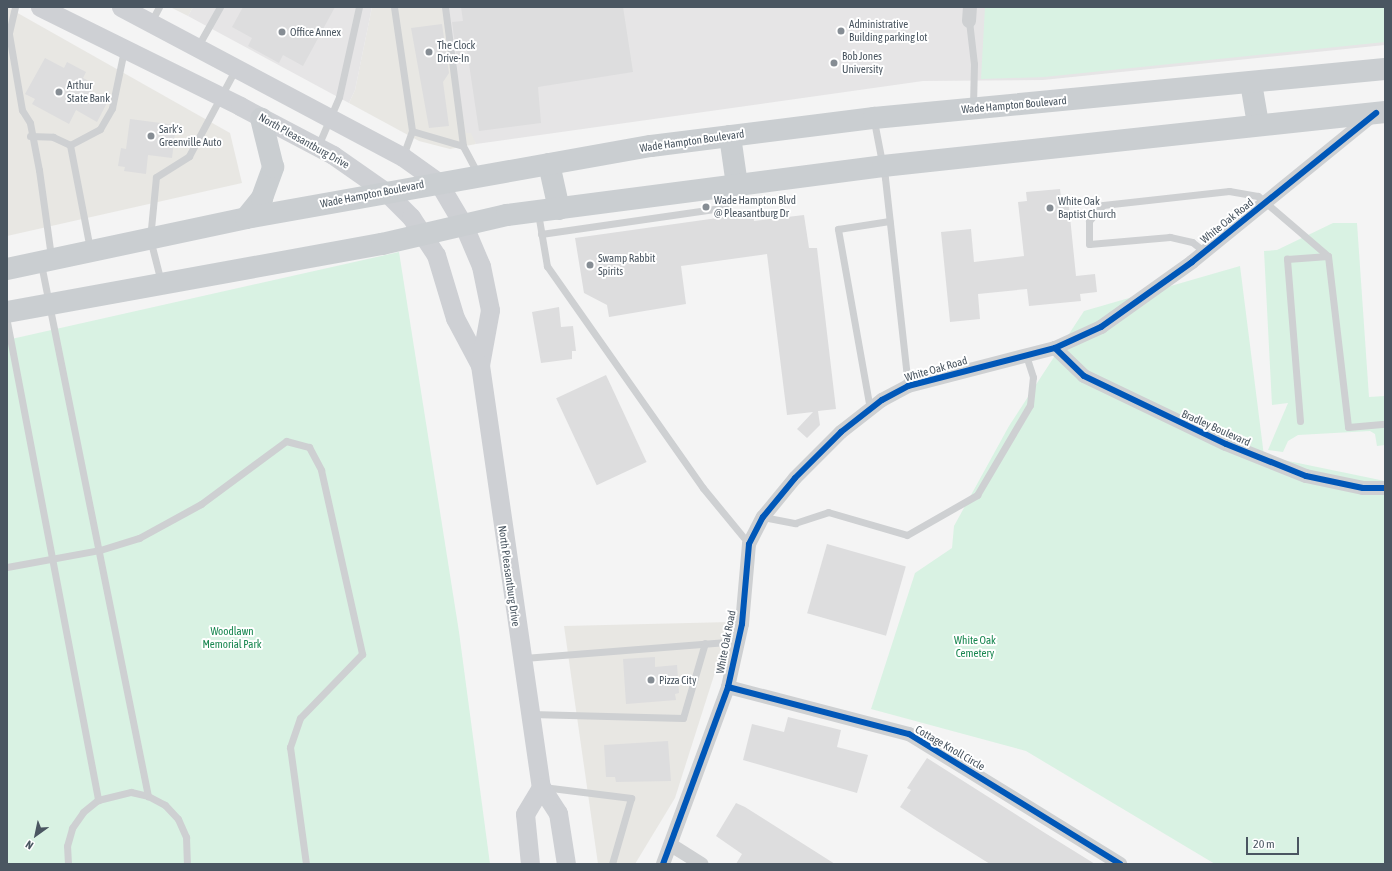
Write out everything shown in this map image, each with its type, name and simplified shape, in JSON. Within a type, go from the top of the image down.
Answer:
[{"type":"main road","name":"North Pleasantburg Drive","points":[[40,7],[124,50],[220,96],[317,147],[386,192],[424,235],[439,263],[455,318],[480,365]]},
{"type":"main road","name":"North Pleasantburg Drive","points":[[121,7],[155,15],[198,46],[236,68],[403,157],[438,182],[464,226],[481,266],[490,310],[480,365],[521,659],[541,786],[558,813],[566,864]]},
{"type":"main road","name":"Wade Hampton Boulevard","points":[[8,265],[46,262],[246,218],[438,182],[730,136],[874,118],[1385,69]]},
{"type":"main road","points":[[1251,83],[1258,124]]},
{"type":"main road","points":[[7,312],[48,302],[424,235],[548,210],[883,166],[1258,124],[1380,112]]},
{"type":"main road","points":[[246,218],[262,198],[273,167],[261,118]]},
{"type":"main road","points":[[730,136],[731,186]]},
{"type":"main road","points":[[548,210],[549,164]]},
{"type":"main road","points":[[530,864],[525,814],[541,786]]},
{"type":"street","points":[[969,21],[970,7]]},
{"type":"street","name":"White Oak Road","points":[[663,864],[728,687],[739,641],[749,544],[763,517],[841,432],[870,409],[908,386],[1055,348],[1101,327],[1205,252],[1380,112]]},
{"type":"street","name":"Bradley Boulevard","points":[[1055,348],[1084,376],[1226,444],[1306,476],[1363,488],[1385,488]]},
{"type":"street","name":"Cottage Knoll Circle","points":[[728,687],[909,734],[1120,864]]},
{"type":"street","points":[[671,845],[702,864]]},
{"type":"lane","points":[[15,7],[9,34],[22,110],[30,123],[30,136],[46,262],[48,302],[100,550],[148,796]]},
{"type":"lane","points":[[198,46],[220,7]]},
{"type":"lane","points":[[317,147],[332,118],[359,7]]},
{"type":"lane","points":[[394,7],[412,130],[403,157]]},
{"type":"lane","points":[[445,7],[463,146],[480,176]]},
{"type":"lane","points":[[969,21],[974,64],[973,109]]},
{"type":"lane","points":[[70,145],[100,129],[112,108],[124,50]]},
{"type":"lane","points":[[161,283],[150,240],[156,177],[189,156],[236,68]]},
{"type":"lane","points":[[874,118],[883,166],[908,386]]},
{"type":"lane","points":[[412,130],[463,146]]},
{"type":"lane","points":[[30,136],[53,136],[70,145]]},
{"type":"lane","points":[[70,145],[91,253]]},
{"type":"lane","points":[[541,234],[728,207],[731,186]]},
{"type":"lane","points":[[1205,252],[1192,242],[1170,237],[1089,244],[1089,221],[1103,205],[1222,192],[1258,196],[1328,256],[1348,427],[1385,424]]},
{"type":"lane","points":[[548,210],[541,234],[547,266],[703,488],[749,544]]},
{"type":"lane","points":[[870,409],[838,229],[889,221]]},
{"type":"lane","points":[[1300,421],[1287,259],[1328,256]]},
{"type":"lane","points":[[7,322],[51,560],[98,800]]},
{"type":"lane","points":[[763,517],[795,523],[828,512],[908,535],[977,495],[1030,405],[1033,377],[1026,356]]},
{"type":"lane","points":[[7,567],[100,550],[170,522],[286,441],[309,447],[321,470],[362,654],[300,718],[290,748],[306,864]]},
{"type":"lane","points":[[521,659],[739,641]]},
{"type":"lane","points":[[530,714],[683,718],[705,643]]},
{"type":"lane","points":[[541,786],[632,798],[612,864]]},
{"type":"lane","points":[[68,864],[67,846],[72,828],[83,812],[98,800],[114,794],[148,796],[165,805],[178,819],[186,837],[187,864]]},
{"type":"shaded area","points":[[7,7],[230,133],[242,183],[7,236]]},
{"type":"shaded area","points":[[170,7],[193,7],[188,16]]},
{"type":"shaded area","points":[[193,7],[372,7],[355,90],[349,103],[188,16]]},
{"type":"shaded area","points":[[372,7],[443,7],[476,144],[450,149],[419,141],[349,103],[355,90]]},
{"type":"shaded area","name":"Bob Jones University","points":[[443,7],[1385,7],[1385,45],[1043,80],[923,81],[476,144],[471,133],[466,133]]},
{"type":"shaded area","points":[[731,622],[675,798],[635,864],[598,864],[564,626]]},
{"type":"green space","points":[[985,7],[1385,7],[1385,42],[1044,77],[981,79]]},
{"type":"green space","points":[[1333,223],[1357,223],[1369,397],[1385,396],[1385,445],[1377,446],[1375,434],[1370,431],[1298,435],[1288,441],[1283,452],[1268,450],[1288,403],[1272,405],[1264,251],[1277,250]]},
{"type":"green space","name":"Woodlawn Memorial Park","points":[[399,252],[459,632],[490,864],[7,864],[7,340]]},
{"type":"green space","name":"White Oak Cemetery","points":[[1240,266],[1264,456],[1385,481],[1385,864],[1215,864],[1026,751],[871,709],[915,573],[952,548],[954,526],[1009,426],[1084,311]]},
{"type":"building","name":"Office Annex","points":[[243,7],[335,7],[303,66],[283,55],[279,63],[248,46],[252,38],[232,27]]},
{"type":"building","points":[[461,7],[623,7],[633,72],[538,87],[541,123],[479,131],[466,44],[457,59],[452,22],[463,21]]},
{"type":"building","name":"The Clock Drive-In","points":[[442,24],[449,73],[443,82],[449,126],[429,128],[411,28]]},
{"type":"building","name":"Arthur State Bank","points":[[45,58],[64,68],[67,62],[86,72],[83,78],[91,82],[87,89],[108,101],[97,122],[76,110],[69,124],[32,104],[35,99],[25,94]]},
{"type":"building","name":"Sark's Greenville Auto","points":[[130,119],[176,125],[172,158],[148,155],[146,174],[124,171],[125,167],[118,166],[121,148],[126,149]]},
{"type":"building","points":[[1060,189],[1061,197],[1068,197],[1076,276],[1095,274],[1097,292],[1080,294],[1081,301],[1029,306],[1027,289],[978,294],[980,319],[950,322],[941,232],[971,229],[974,262],[1024,256],[1018,202],[1027,201],[1026,192]]},
{"type":"building","points":[[753,213],[754,221],[804,215],[809,248],[817,248],[836,409],[818,411],[820,425],[807,438],[797,429],[813,412],[787,415],[767,254],[681,266],[686,304],[609,317],[607,305],[584,293],[575,238]]},
{"type":"building","points":[[559,307],[561,327],[573,326],[576,351],[572,351],[572,359],[541,363],[532,312]]},
{"type":"building","points":[[606,375],[647,462],[597,485],[556,398]]},
{"type":"building","points":[[827,544],[906,567],[886,636],[807,613]]},
{"type":"building","name":"Pizza City","points":[[655,657],[655,667],[677,665],[679,693],[675,694],[676,700],[626,704],[623,659]]},
{"type":"building","points":[[788,717],[841,730],[837,747],[868,755],[857,793],[743,760],[752,724],[784,732]]},
{"type":"building","points":[[668,741],[671,781],[616,782],[615,777],[606,777],[604,745]]},
{"type":"building","points":[[927,758],[1095,864],[990,864],[937,831],[900,807],[911,790],[907,788]]},
{"type":"building","points":[[736,803],[745,807],[835,864],[736,864],[742,854],[716,836]]},
{"type":"cycle path","points":[[663,864],[728,687],[742,624],[749,544],[763,517],[795,478],[841,432],[882,400],[908,386],[1055,348],[1101,327],[1192,262],[1376,113]]},
{"type":"cycle path","points":[[1055,348],[1084,376],[1226,444],[1306,476],[1363,488],[1385,488]]},
{"type":"cycle path","points":[[728,687],[909,734],[1120,864]]},
{"type":"place","name":"Administrative Building parking lot","points":[[841,31]]},
{"type":"place","name":"Office Annex","points":[[282,32]]},
{"type":"place","name":"The Clock Drive-In","points":[[429,52]]},
{"type":"place","name":"Bob Jones University","points":[[834,63]]},
{"type":"place","name":"Arthur State Bank","points":[[59,92]]},
{"type":"place","name":"Sark's Greenville Auto","points":[[151,136]]},
{"type":"place","name":"Wade Hampton Blvd @ Pleasantburg Dr","points":[[706,207]]},
{"type":"place","name":"White Oak Baptist Church","points":[[1050,208]]},
{"type":"place","name":"Swamp Rabbit Spirits","points":[[590,265]]},
{"type":"place","name":"Pizza City","points":[[651,680]]}]
